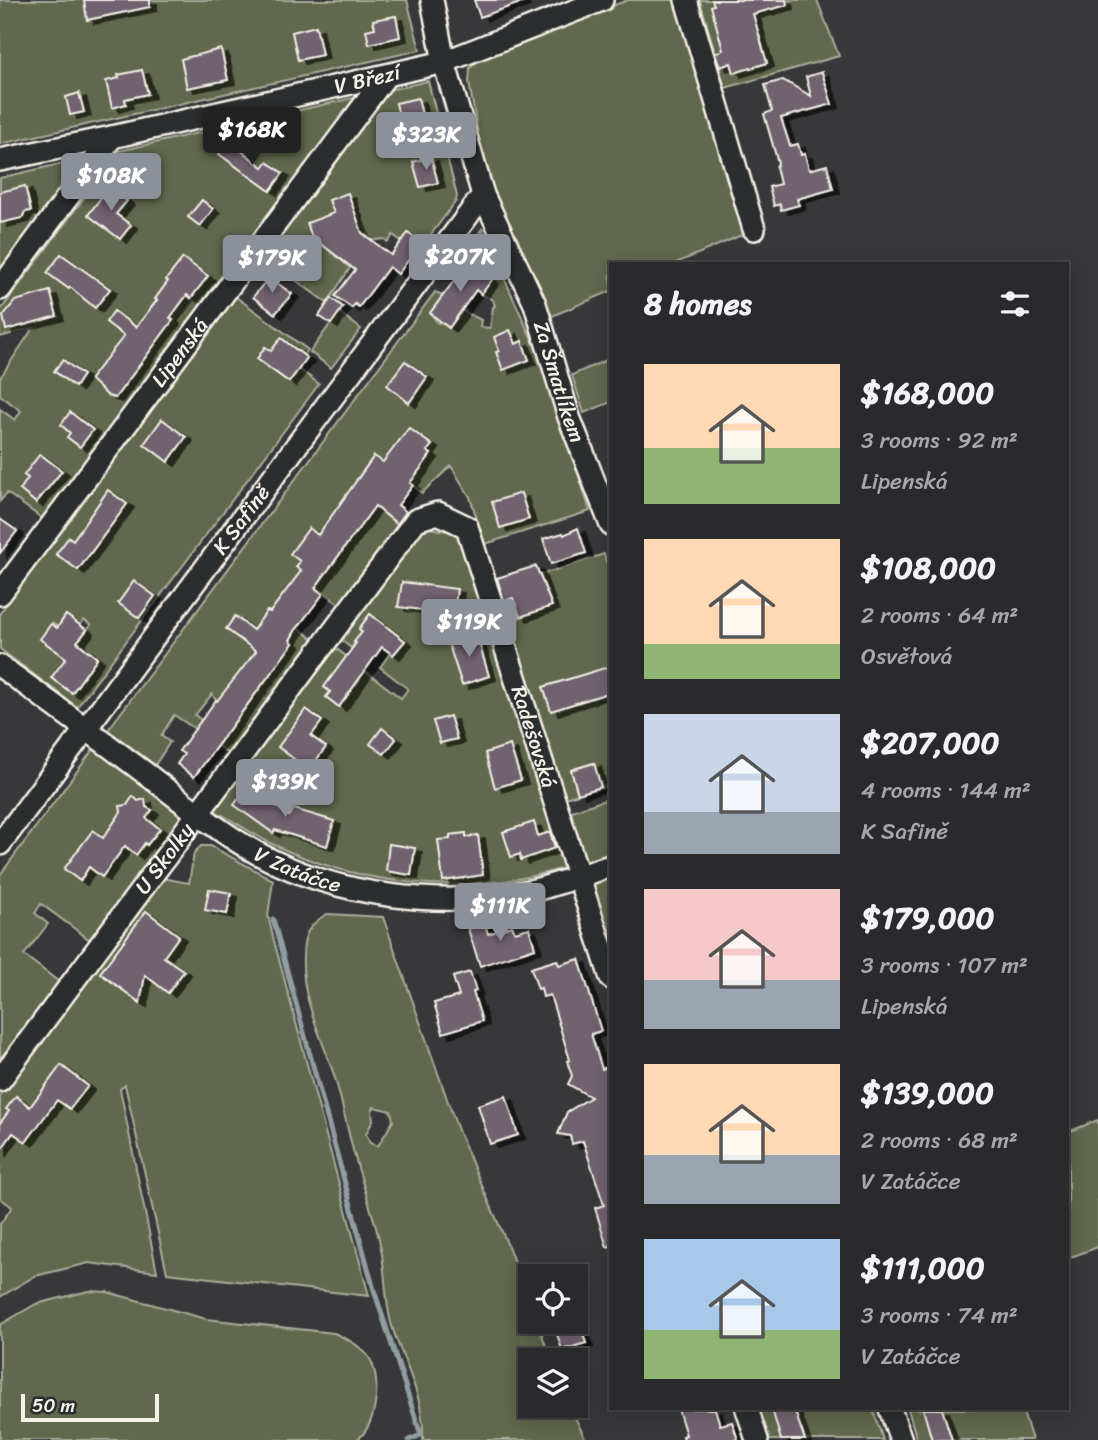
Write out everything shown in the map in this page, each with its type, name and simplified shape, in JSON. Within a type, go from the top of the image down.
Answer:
[{"type":"street","name":"Za Šmatlíkem","points":[[432,0],[444,62],[483,195],[535,304],[569,417],[609,520]]},
{"type":"street","name":"V Březí","points":[[0,160],[444,62],[602,0]]},
{"type":"street","points":[[685,0],[754,229]]},
{"type":"street","name":"Lipenská","points":[[0,594],[384,77]]},
{"type":"street","points":[[0,289],[112,137]]},
{"type":"street","name":"K Safině","points":[[0,844],[483,195]]},
{"type":"street","name":"U Školky","points":[[0,1080],[416,520],[439,513]]},
{"type":"street","name":"Radešovská","points":[[439,513],[467,527],[609,972]]},
{"type":"street","name":"V Zatáčce","points":[[0,666],[198,813],[257,853],[346,887],[396,897],[438,899],[530,891],[609,867]]},
{"type":"street","points":[[747,1410],[757,1440]]},
{"type":"street","points":[[890,1410],[901,1440]]},
{"type":"green space","points":[[0,0],[407,0],[420,50],[0,144]]},
{"type":"green space","points":[[628,0],[676,0],[749,232],[679,262],[609,262],[609,292],[552,316],[492,187],[478,134],[469,82],[470,68],[487,53]]},
{"type":"green space","points":[[700,0],[817,0],[839,56],[725,88]]},
{"type":"green space","points":[[428,81],[457,196],[417,253],[393,235],[388,242],[384,239],[321,243],[350,268],[327,303],[268,260],[262,262],[389,90]]},
{"type":"green space","points":[[357,97],[43,519],[7,493],[0,501],[0,409],[15,420],[21,411],[0,395],[0,378],[33,328],[0,337],[0,311],[119,151]]},
{"type":"green space","points":[[85,158],[0,273],[0,178]]},
{"type":"green space","points":[[482,229],[544,366],[590,511],[485,544],[470,497],[451,466],[422,493],[374,456],[356,480],[392,504],[385,514],[398,525],[339,604],[299,574],[279,600],[296,626],[313,639],[228,754],[217,745],[238,717],[212,694],[195,715],[207,725],[201,733],[174,715],[161,736],[170,742],[155,765],[108,730],[435,292],[443,295],[430,313],[438,323],[440,321],[449,328],[462,310],[481,320],[480,327],[490,328],[495,306],[493,300],[481,294],[492,279],[461,257]]},
{"type":"green space","points":[[236,297],[308,350],[304,355],[281,338],[271,351],[265,347],[257,359],[289,382],[299,369],[319,384],[77,707],[0,649],[0,613]],"holes":[[[66,615],[80,625],[84,620],[91,625],[77,641],[93,654],[68,689],[67,656],[46,631],[52,623],[58,627]]]},
{"type":"green space","points":[[339,312],[361,329],[331,368],[310,352]]},
{"type":"green space","points":[[609,359],[609,403],[584,413],[572,375]]},
{"type":"green space","points":[[424,527],[458,533],[564,868],[490,883],[414,883],[377,878],[305,858],[270,843],[214,810],[334,647],[401,698],[408,689],[380,667],[390,653],[394,655],[404,640],[370,614],[359,629],[362,632],[351,648],[340,639]]},
{"type":"green space","points":[[604,554],[609,570],[609,785],[601,788],[593,763],[571,770],[578,794],[565,798],[503,601],[513,598],[520,617],[550,607],[551,602],[540,575]]},
{"type":"green space","points":[[95,747],[184,813],[90,940],[41,904],[35,913],[48,924],[24,955],[59,982],[0,1059],[0,875]]},
{"type":"green space","points":[[609,799],[609,854],[585,861],[569,812]]},
{"type":"green space","points":[[201,846],[211,846],[273,880],[268,916],[369,1296],[167,1273],[125,1085],[120,1089],[157,1272],[89,1263],[35,1276],[0,1297],[0,1224],[12,1207],[0,1198],[0,1095],[162,878],[189,883],[194,853]]},
{"type":"green space","points":[[609,878],[609,938],[593,887],[599,880]]},
{"type":"green space","points":[[327,914],[383,917],[459,1133],[518,1272],[518,1334],[542,1334],[547,1348],[518,1348],[518,1418],[575,1418],[586,1440],[423,1440],[421,1408],[391,1323],[376,1227],[336,1083],[305,988],[304,943],[311,927]],"holes":[[[374,1107],[391,1111],[393,1121],[378,1146],[370,1143],[366,1134],[373,1120]]]},
{"type":"green space","points":[[1098,1120],[1098,1247],[1069,1258],[1069,1132]]},
{"type":"green space","points":[[89,1291],[107,1292],[206,1319],[339,1335],[361,1348],[375,1372],[375,1405],[369,1425],[357,1440],[0,1440],[0,1325],[36,1304]]},
{"type":"green space","points":[[757,1410],[873,1410],[883,1440],[767,1440]]},
{"type":"green space","points":[[908,1410],[1022,1410],[1032,1440],[917,1440]]},
{"type":"building","points":[[84,0],[150,0],[150,7],[87,20]]},
{"type":"building","points":[[474,0],[522,0],[523,2],[480,17]]},
{"type":"building","points":[[712,0],[786,0],[787,5],[753,14],[767,63],[734,73],[731,63],[720,67],[715,53],[723,50],[711,6],[714,5]]},
{"type":"building","points":[[396,16],[400,37],[369,44],[366,30],[375,28],[373,20]]},
{"type":"building","points":[[316,26],[322,55],[298,60],[292,32]]},
{"type":"building","points":[[221,49],[228,80],[187,88],[181,59]]},
{"type":"building","points":[[142,70],[148,94],[125,99],[126,104],[112,108],[106,81],[119,78],[118,75]]},
{"type":"building","points":[[822,72],[832,104],[781,118],[790,146],[798,144],[801,155],[805,154],[809,170],[827,165],[833,189],[797,199],[799,205],[781,210],[780,204],[774,206],[769,187],[780,184],[776,167],[778,163],[764,114],[772,111],[765,85],[783,80],[811,96],[806,77]]},
{"type":"building","points":[[79,93],[84,112],[70,115],[66,97]]},
{"type":"building","points":[[418,98],[424,123],[402,129],[396,103]]},
{"type":"building","points":[[228,141],[263,167],[267,162],[283,173],[270,191],[219,154]]},
{"type":"building","points":[[431,157],[438,183],[420,187],[413,162]]},
{"type":"building","points":[[25,186],[31,211],[25,212],[22,218],[0,223],[0,192]]},
{"type":"building","points":[[109,187],[127,201],[116,214],[131,225],[120,239],[88,215]]},
{"type":"building","points":[[348,193],[362,233],[391,255],[408,233],[421,243],[398,274],[389,267],[359,307],[355,304],[352,308],[335,296],[355,270],[312,237],[307,223],[334,213],[329,200]]},
{"type":"building","points":[[202,200],[213,209],[200,226],[188,217]]},
{"type":"building","points":[[61,254],[110,289],[95,308],[70,287],[69,289],[47,273]]},
{"type":"building","points":[[183,258],[208,276],[191,298],[187,295],[170,318],[173,320],[115,398],[108,396],[90,379],[124,336],[106,322],[114,311],[136,327],[157,300],[155,299],[168,281],[166,280]]},
{"type":"building","points":[[468,262],[492,280],[481,294],[476,290],[449,328],[430,313]]},
{"type":"building","points":[[269,277],[292,294],[275,314],[253,297]]},
{"type":"building","points":[[50,291],[57,316],[6,330],[3,316],[15,301]]},
{"type":"building","points":[[331,298],[343,307],[331,324],[319,316]]},
{"type":"building","points":[[510,330],[516,344],[522,341],[529,360],[503,370],[494,337]]},
{"type":"building","points":[[281,338],[307,358],[289,382],[257,359],[265,347],[271,351]]},
{"type":"building","points":[[63,360],[83,375],[75,387],[54,371]]},
{"type":"building","points":[[405,361],[427,377],[409,403],[387,385]]},
{"type":"building","points":[[70,412],[93,430],[80,447],[67,437],[70,433],[61,425]]},
{"type":"building","points":[[162,419],[186,437],[168,462],[144,444]]},
{"type":"building","points":[[409,428],[432,445],[427,451],[431,454],[398,505],[406,512],[397,524],[375,506],[315,588],[323,594],[295,631],[290,640],[293,643],[194,777],[177,764],[184,754],[179,751],[256,651],[226,629],[235,616],[253,630],[267,611],[270,612],[301,571],[296,567],[300,561],[290,554],[309,528],[318,535],[374,456],[383,462]]},
{"type":"building","points":[[40,454],[62,471],[36,503],[20,490],[28,478],[24,475]]},
{"type":"building","points":[[108,490],[127,504],[78,570],[56,554],[69,537],[73,540]]},
{"type":"building","points":[[521,493],[529,519],[500,528],[492,502]]},
{"type":"building","points":[[0,519],[17,531],[0,553]]},
{"type":"building","points":[[578,528],[586,553],[551,564],[543,539],[563,533],[564,535]]},
{"type":"building","points":[[536,566],[552,606],[520,617],[513,598],[504,601],[497,578]]},
{"type":"building","points":[[134,581],[155,596],[139,618],[118,603]]},
{"type":"building","points":[[402,582],[457,589],[454,614],[398,607]]},
{"type":"building","points":[[370,614],[405,641],[393,655],[382,647],[339,707],[326,697],[330,692],[324,687],[356,643],[354,642],[362,632],[359,629]]},
{"type":"building","points":[[66,615],[87,630],[77,642],[97,658],[72,693],[51,678],[66,658],[40,639],[51,624],[57,628]]},
{"type":"building","points":[[476,633],[489,676],[462,685],[448,642]]},
{"type":"building","points":[[609,667],[609,693],[551,711],[543,687]]},
{"type":"building","points":[[306,709],[322,721],[311,736],[326,747],[309,770],[278,747]]},
{"type":"building","points":[[450,716],[457,739],[440,743],[433,721]]},
{"type":"building","points":[[382,728],[396,739],[384,754],[370,744]]},
{"type":"building","points":[[510,745],[521,780],[495,788],[485,753]]},
{"type":"building","points":[[594,763],[601,787],[578,794],[571,770]]},
{"type":"building","points":[[248,786],[289,816],[294,809],[334,821],[327,846],[275,830],[273,833],[234,805]]},
{"type":"building","points":[[133,796],[138,801],[145,799],[146,807],[152,810],[146,818],[160,829],[147,845],[145,843],[136,855],[125,846],[102,877],[89,867],[80,881],[64,869],[93,830],[103,838],[121,812],[120,806],[127,805]]},
{"type":"building","points":[[534,822],[538,836],[550,832],[555,848],[521,860],[520,854],[511,857],[503,832]]},
{"type":"building","points":[[466,833],[466,837],[478,835],[483,875],[443,881],[438,840]]},
{"type":"building","points":[[389,844],[415,848],[411,875],[386,871]]},
{"type":"building","points":[[209,889],[231,893],[227,914],[205,910]]},
{"type":"building","points":[[146,911],[179,936],[164,957],[184,971],[168,993],[145,975],[140,1003],[100,973]]},
{"type":"building","points":[[485,924],[488,934],[512,926],[515,932],[529,928],[535,948],[480,966],[468,929]]},
{"type":"building","points":[[579,959],[601,1031],[591,1034],[602,1069],[609,1067],[607,1247],[595,1208],[604,1205],[583,1141],[572,1144],[570,1136],[558,1134],[567,1112],[591,1097],[568,1084],[572,1076],[567,1061],[570,1060],[550,995],[543,997],[531,968],[557,960],[559,965]]},
{"type":"building","points":[[470,972],[482,1021],[443,1033],[434,1003],[459,996],[453,977]]},
{"type":"building","points":[[61,1065],[88,1086],[70,1109],[57,1100],[26,1142],[13,1133],[0,1151],[0,1123],[9,1111],[6,1109],[16,1096],[30,1107]]},
{"type":"building","points":[[506,1096],[518,1135],[490,1144],[478,1105]]},
{"type":"building","points":[[557,1334],[583,1334],[586,1343],[561,1348]]},
{"type":"building","points":[[678,1410],[715,1410],[720,1425],[732,1422],[738,1440],[684,1440],[683,1436],[686,1435]]},
{"type":"building","points":[[772,1410],[794,1410],[805,1440],[781,1440]]},
{"type":"building","points":[[923,1410],[942,1410],[952,1440],[932,1440]]},
{"type":"waterway","points":[[273,919],[374,1290],[421,1435],[409,1440]]}]
